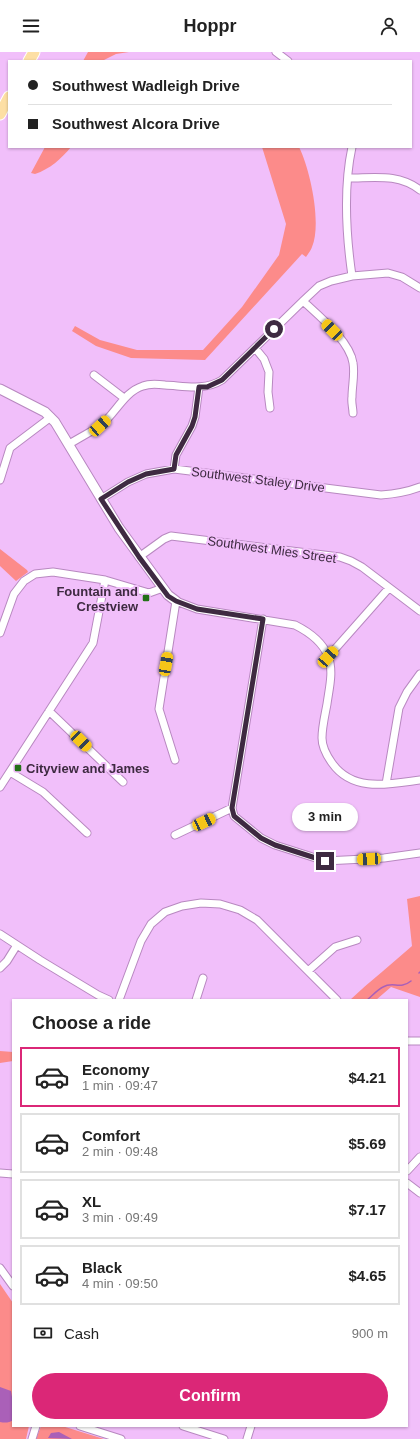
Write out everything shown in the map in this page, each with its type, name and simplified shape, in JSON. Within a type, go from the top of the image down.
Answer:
[{"type":"main road","points":[[0,114],[8,99]]},
{"type":"street","points":[[276,52],[287,60]]},
{"type":"street","points":[[352,148],[348,178],[347,216],[348,248],[352,276]]},
{"type":"street","points":[[348,178],[387,177],[400,179],[412,184],[420,190]]},
{"type":"street","points":[[69,444],[100,426],[111,416],[124,398],[134,390],[144,385],[154,384],[207,387],[222,380],[319,286],[331,281],[352,276],[388,273],[402,277],[420,288]]},
{"type":"street","points":[[303,300],[342,339],[349,350],[353,362],[354,375],[351,399],[353,413]]},
{"type":"street","points":[[255,348],[264,359],[269,372],[268,392],[270,408]]},
{"type":"street","points":[[94,375],[124,398]]},
{"type":"street","points":[[174,469],[176,455],[192,426],[195,417],[199,387]]},
{"type":"street","points":[[0,389],[45,412],[51,417],[69,444],[101,499],[139,557],[168,596],[176,601],[197,609],[295,625],[310,633],[322,645],[328,657],[331,674],[322,739],[327,755],[336,769],[351,780],[368,785],[420,780]]},
{"type":"street","points":[[0,480],[10,448],[51,417]]},
{"type":"street","name":"Southwest Staley Drive","points":[[101,499],[128,482],[146,474],[174,469],[380,495],[396,494],[420,487]]},
{"type":"street","name":"Southwest Mies Street","points":[[139,557],[164,539],[171,536],[340,557],[362,567],[420,610]]},
{"type":"street","points":[[0,633],[14,594],[24,581],[35,574],[54,572],[105,580],[149,593],[163,588]]},
{"type":"street","points":[[0,787],[93,643],[105,580]]},
{"type":"street","points":[[328,657],[389,588]]},
{"type":"street","points":[[175,760],[159,709],[176,601]]},
{"type":"street","points":[[263,619],[232,808],[234,816],[261,838],[275,845],[325,861],[384,858],[420,853]]},
{"type":"street","points":[[386,784],[399,708],[407,692],[420,674]]},
{"type":"street","points":[[49,711],[123,782]]},
{"type":"street","points":[[10,772],[43,792],[87,833]]},
{"type":"street","points":[[175,835],[232,808]]},
{"type":"street","points":[[119,999],[141,940],[151,924],[165,912],[182,906],[201,903],[220,904],[240,910],[257,920],[336,999]]},
{"type":"street","points":[[0,934],[107,999]]},
{"type":"street","points":[[308,971],[335,947],[357,940]]},
{"type":"street","points":[[0,968],[7,961],[17,945]]},
{"type":"street","points":[[196,999],[203,978]]},
{"type":"street","points":[[408,1041],[420,1041]]},
{"type":"street","points":[[408,1170],[420,1157]]},
{"type":"street","points":[[0,1173],[12,1174]]},
{"type":"street","points":[[408,1184],[420,1193]]},
{"type":"street","points":[[0,1268],[12,1285]]},
{"type":"street","points":[[32,1439],[36,1427]]},
{"type":"street","points":[[83,1427],[122,1439]]},
{"type":"street","points":[[186,1427],[224,1439]]},
{"type":"street","points":[[247,1439],[251,1427]]},
{"type":"shaded area","points":[[88,52],[129,52],[116,54],[104,60],[84,60]]},
{"type":"shaded area","points":[[44,148],[70,148],[50,166],[35,174],[31,173]]},
{"type":"shaded area","points":[[262,148],[299,148],[311,182],[316,224],[315,237],[312,248],[306,257],[302,254],[205,360],[131,358],[96,346],[72,331],[75,326],[100,340],[137,350],[203,350],[242,307],[279,255],[286,224]]},
{"type":"shaded area","points":[[0,549],[28,572],[16,581],[0,566]]},
{"type":"shaded area","points":[[420,896],[420,997],[391,987],[377,999],[351,999],[412,946],[407,899]]},
{"type":"shaded area","points":[[0,1051],[12,1052],[12,1061],[0,1063]]},
{"type":"shaded area","points":[[0,1284],[12,1302],[12,1427],[29,1427],[26,1439],[0,1439]]},
{"type":"shaded area","points":[[0,1387],[11,1391],[12,1420],[5,1423],[0,1422]]},
{"type":"shaded area","points":[[41,1427],[65,1427],[104,1439],[36,1439]]},
{"type":"shaded area","points":[[59,1432],[72,1439],[48,1438],[51,1433]]},
{"type":"waterway","points":[[368,999],[387,985],[403,985],[411,981]]},
{"type":"place","name":"Fountain and Crestview","points":[[146,598]]},
{"type":"place","name":"Cityview and James","points":[[18,768]]},
{"type":"route","points":[[274,329],[222,380],[207,387],[199,387],[195,417],[192,426],[176,455],[174,469],[146,474],[128,482],[101,499],[139,557],[168,596],[176,601],[197,609],[263,619],[232,808],[234,816],[261,838],[275,845],[325,861]]}]
